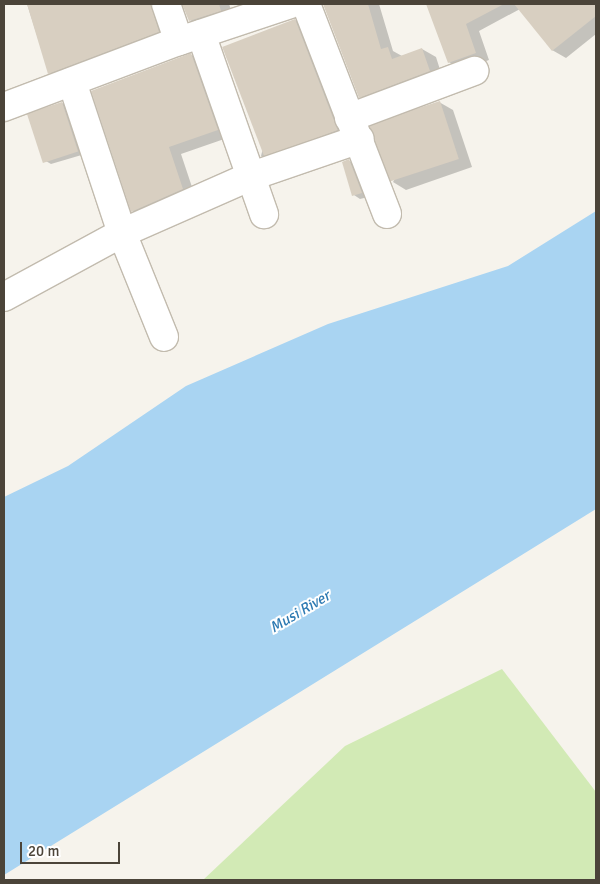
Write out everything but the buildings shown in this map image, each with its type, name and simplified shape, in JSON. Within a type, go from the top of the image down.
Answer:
[{"type":"street","points":[[166,4],[190,37],[264,214]]},
{"type":"street","points":[[4,107],[190,37],[290,4]]},
{"type":"street","points":[[306,4],[387,214]]},
{"type":"street","points":[[4,297],[122,233],[249,177],[474,72]]},
{"type":"street","points":[[72,82],[122,233],[164,337]]},
{"type":"green space","points":[[502,669],[596,792],[596,880],[203,880],[345,746]]},
{"type":"water","name":"Musi River","points":[[596,211],[596,509],[4,875],[4,497],[68,466],[186,386],[328,324],[508,266]]}]
